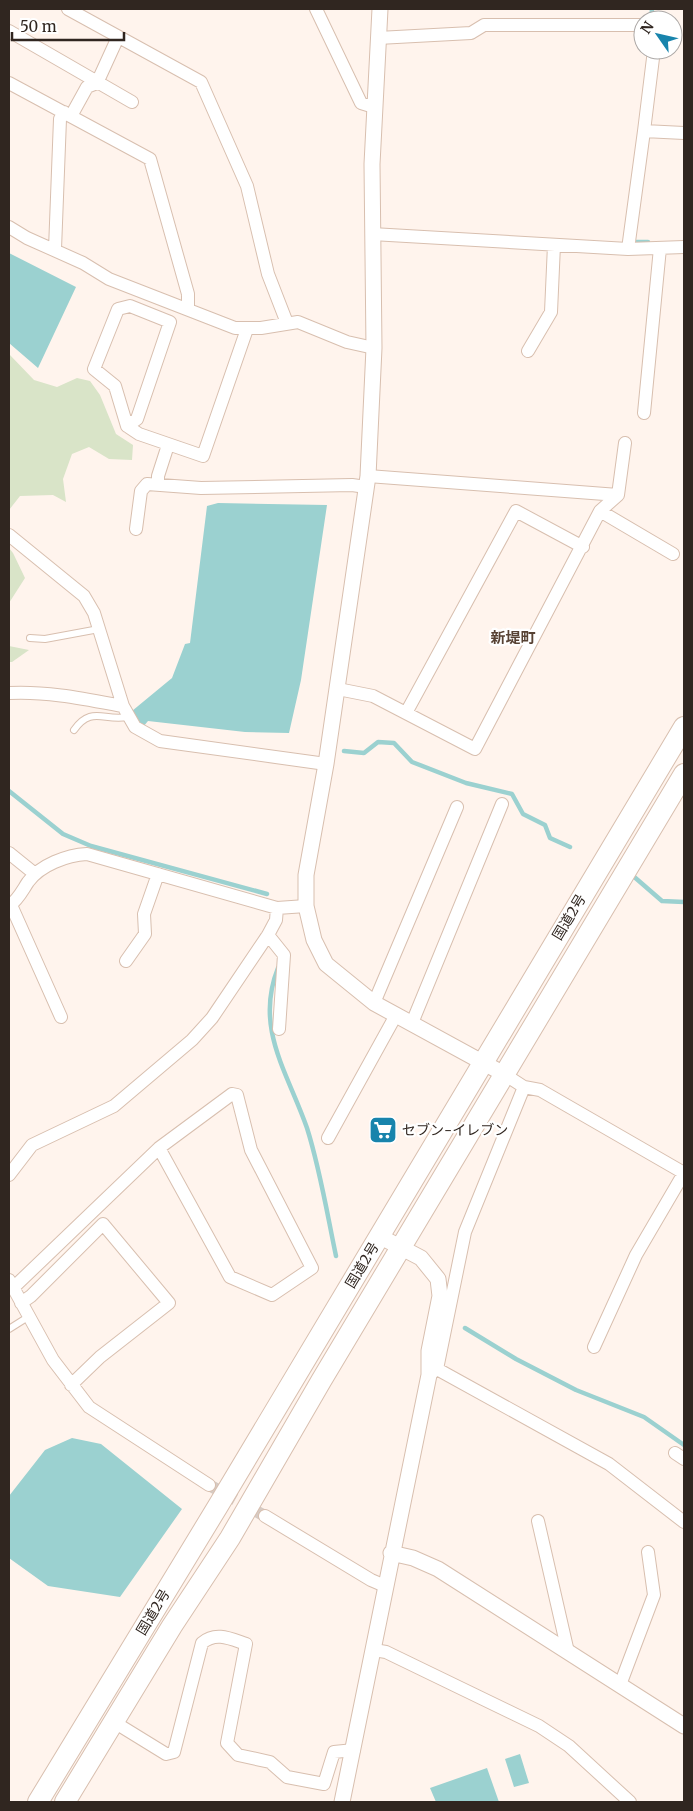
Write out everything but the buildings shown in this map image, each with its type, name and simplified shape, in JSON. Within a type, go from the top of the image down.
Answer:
[{"type":"highway","name":"国道2号","points":[[38,1802],[684,727]]},
{"type":"highway","name":"国道2号","points":[[65,1802],[172,1626],[230,1538],[401,1247],[504,1074],[546,1009],[684,774]]},
{"type":"street","points":[[68,9],[87,14],[118,37],[202,82],[247,186],[268,274],[287,322]]},
{"type":"street","points":[[316,9],[361,103],[374,107]]},
{"type":"street","points":[[380,9],[374,107],[372,234],[374,348],[367,481],[338,689],[306,875],[306,906],[314,940],[326,964],[374,1003],[504,1074],[524,1087],[540,1090],[684,1173],[636,1255],[594,1346]]},
{"type":"street","points":[[378,38],[471,33],[484,24],[633,25]]},
{"type":"street","points":[[9,31],[132,102]]},
{"type":"street","points":[[55,249],[60,119],[68,114],[87,87],[97,83],[118,37]]},
{"type":"street","points":[[628,249],[653,60]]},
{"type":"street","points":[[9,83],[150,159],[188,294],[188,308]]},
{"type":"street","points":[[644,131],[684,133]]},
{"type":"street","points":[[9,227],[83,262],[109,279],[188,308],[235,328],[247,329],[298,322],[347,342],[374,348]]},
{"type":"street","points":[[372,234],[628,249],[684,247]]},
{"type":"street","points":[[528,351],[551,312],[554,245]]},
{"type":"street","points":[[644,412],[660,248]]},
{"type":"street","points":[[127,426],[138,419],[170,322],[130,306],[118,309],[94,369],[115,386],[127,426],[138,434],[203,456],[247,329]]},
{"type":"street","points":[[338,689],[373,696],[475,749],[583,547],[600,510],[618,495],[625,444]]},
{"type":"street","points":[[158,484],[158,476],[168,445]]},
{"type":"street","points":[[136,529],[141,492],[147,484],[201,488],[352,485],[367,481],[618,495]]},
{"type":"street","points":[[406,713],[516,510],[583,547]]},
{"type":"street","points":[[600,510],[673,554]]},
{"type":"street","points":[[9,535],[84,596],[94,613],[125,712],[135,727],[160,741],[326,764]]},
{"type":"street","points":[[9,692],[80,698],[125,712]]},
{"type":"street","points":[[412,1023],[502,804]]},
{"type":"street","points":[[374,1003],[457,807]]},
{"type":"street","points":[[9,853],[36,874]]},
{"type":"street","points":[[60,1017],[10,906],[36,874],[50,864],[75,855],[87,854],[277,908],[306,906]]},
{"type":"street","points":[[126,961],[145,934],[144,914],[158,874]]},
{"type":"street","points":[[9,1175],[32,1146],[114,1106],[192,1040],[212,1018],[268,935],[276,920],[277,908]]},
{"type":"street","points":[[268,935],[284,955],[279,1029]]},
{"type":"street","points":[[328,1138],[396,1015]]},
{"type":"street","points":[[342,1802],[354,1750],[392,1553],[466,1232],[524,1087]]},
{"type":"street","points":[[159,1148],[230,1277],[272,1295],[312,1268],[251,1150],[237,1095],[232,1094],[159,1148],[11,1284],[53,1360],[70,1385],[89,1407],[210,1485]]},
{"type":"street","points":[[21,1303],[31,1296],[103,1224],[169,1303],[100,1357],[70,1385]]},
{"type":"street","points":[[379,1236],[421,1258],[438,1279],[440,1296],[429,1351],[433,1372]]},
{"type":"street","points":[[433,1372],[609,1464],[684,1522]]},
{"type":"street","points":[[265,1516],[371,1580],[385,1586]]},
{"type":"street","points":[[538,1522],[568,1652]]},
{"type":"street","points":[[620,1685],[654,1595],[648,1552]]},
{"type":"street","points":[[392,1553],[413,1558],[438,1569],[684,1726]]},
{"type":"street","points":[[114,1722],[166,1754],[174,1752],[202,1643],[210,1637],[224,1636],[246,1644],[227,1743],[238,1755],[270,1762],[287,1777],[324,1784],[334,1752],[354,1750]]},
{"type":"street","points":[[374,1650],[386,1652],[538,1726],[569,1746],[630,1802]]},
{"type":"lane","points":[[30,638],[45,639],[99,629]]},
{"type":"lane","points":[[74,730],[82,719],[93,716],[117,719],[125,712]]},
{"type":"lane","points":[[9,1329],[28,1317]]},
{"type":"green space","points":[[9,354],[34,380],[57,387],[77,378],[90,381],[100,395],[116,434],[133,445],[132,460],[109,459],[89,447],[72,454],[63,479],[66,502],[53,495],[20,496],[9,510]]},
{"type":"green space","points":[[9,548],[25,578],[9,603]]},
{"type":"green space","points":[[9,646],[29,650],[12,662],[9,662]]},
{"type":"water","points":[[9,253],[76,287],[38,368],[9,343]]},
{"type":"water","points":[[218,503],[327,505],[301,680],[289,733],[245,732],[148,721],[143,727],[132,711],[172,678],[185,644],[190,643],[207,506]]},
{"type":"water","points":[[72,1438],[101,1444],[182,1509],[120,1597],[48,1586],[9,1558],[9,1496],[45,1450]]},
{"type":"water","points":[[520,1754],[529,1783],[514,1787],[505,1759]]},
{"type":"water","points":[[487,1768],[499,1802],[436,1802],[430,1788]]},
{"type":"waterway","points":[[635,242],[648,242]]},
{"type":"waterway","points":[[344,751],[364,753],[378,742],[394,743],[412,762],[466,783],[512,794],[523,814],[545,825],[550,838],[570,847]]},
{"type":"waterway","points":[[9,791],[63,834],[91,846],[267,894]]},
{"type":"waterway","points":[[632,875],[662,901],[684,902]]},
{"type":"waterway","points":[[278,968],[272,990],[270,1011],[276,1050],[312,1144],[336,1256]]},
{"type":"waterway","points":[[465,1328],[516,1359],[576,1390],[644,1417],[684,1445]]},
{"type":"tunnel","points":[[209,1485],[265,1516]]},
{"type":"place","name":"セブン-イレブン","points":[[383,1130]]},
{"type":"district","name":"新堤町","points":[[513,637]]}]
